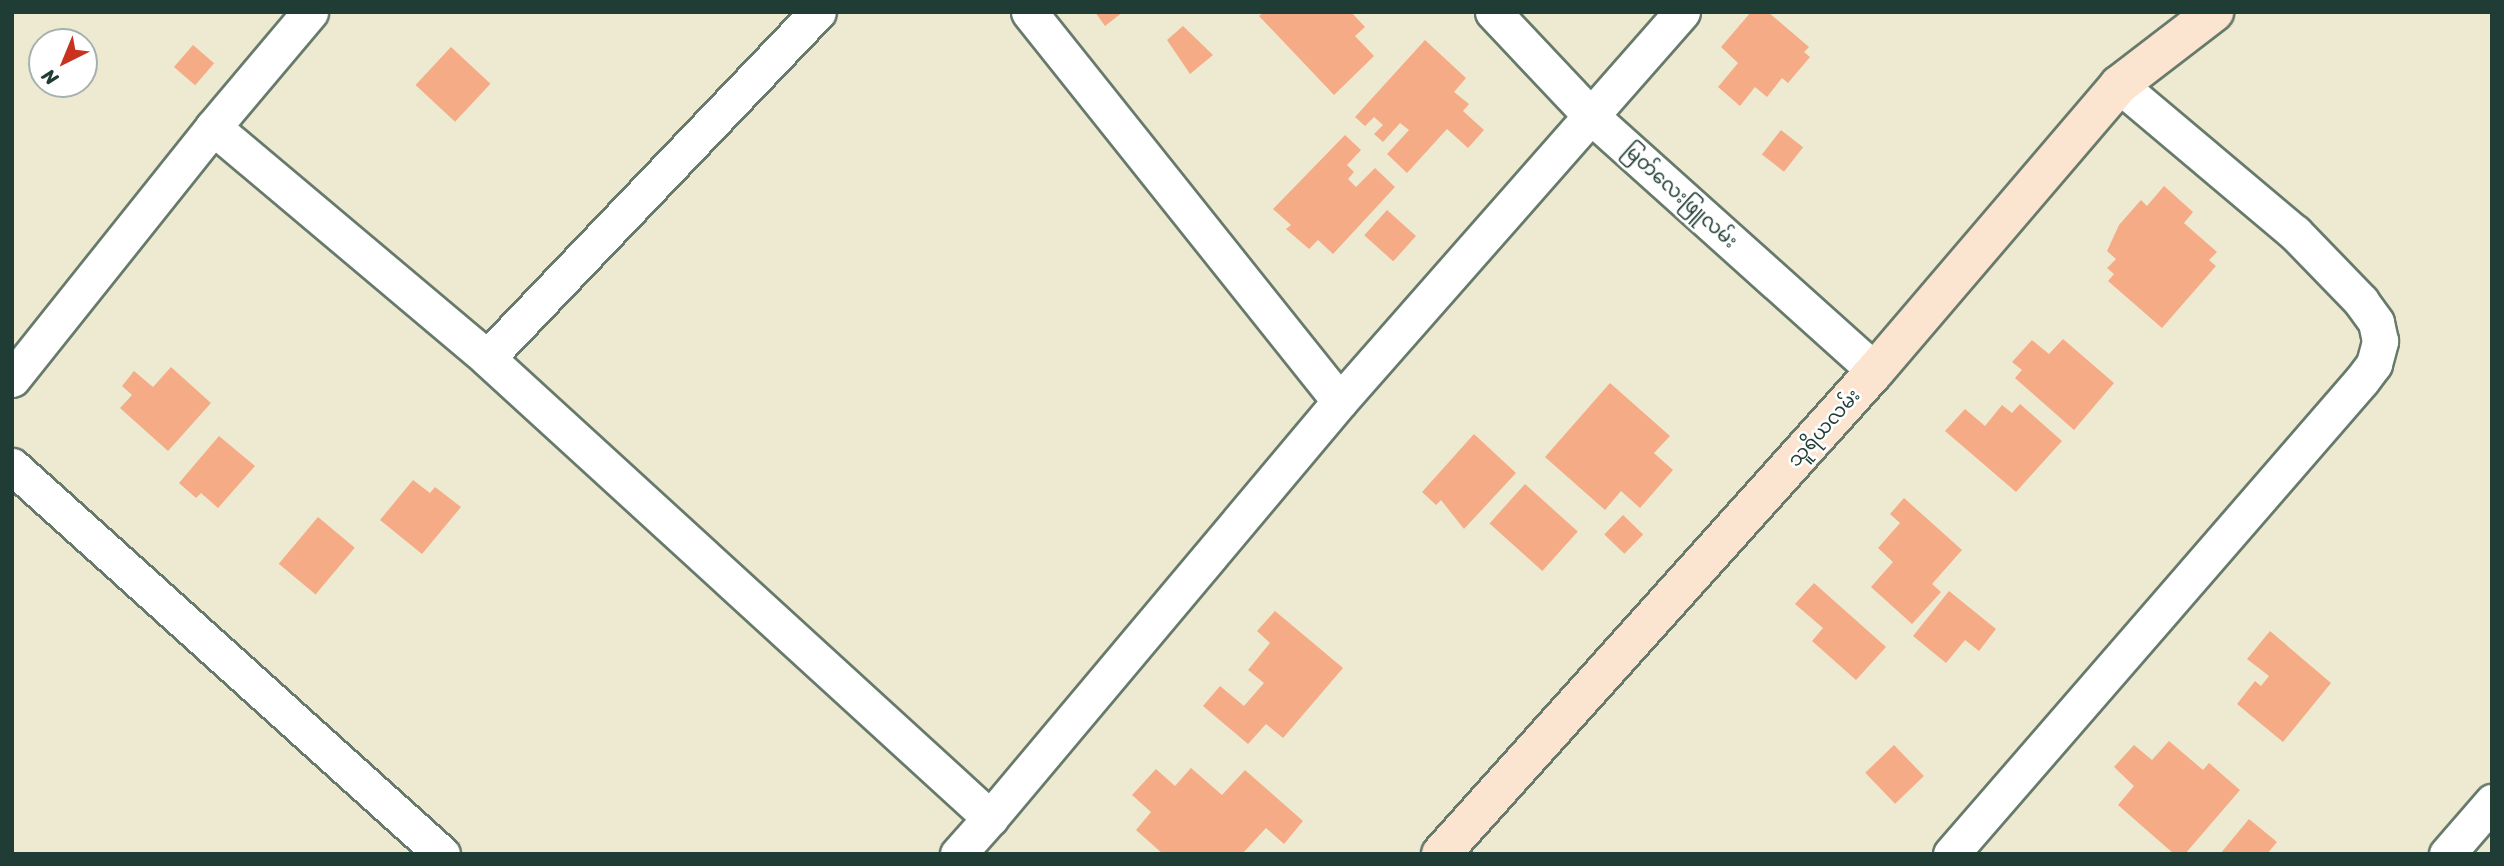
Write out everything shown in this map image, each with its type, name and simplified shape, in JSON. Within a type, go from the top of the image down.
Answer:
[{"type":"street","points":[[12,379],[213,127],[310,12]]},
{"type":"street","points":[[487,358],[818,12]]},
{"type":"street","points":[[1030,12],[1340,401]]},
{"type":"street","name":"မြတ်လေးဖြူလမ်း","points":[[1493,12],[1591,116],[1875,371]]},
{"type":"street","points":[[958,854],[1340,401],[1682,12]]},
{"type":"street","name":"သူရိယလမ်း","points":[[1441,854],[1875,371],[2119,85],[2214,12]]},
{"type":"street","points":[[1951,854],[2362,380],[2374,364],[2380,341],[2376,322],[2361,301],[2295,233],[2119,85]]},
{"type":"street","points":[[213,127],[487,358],[990,818]]},
{"type":"street","points":[[12,466],[442,854]]},
{"type":"street","points":[[2447,854],[2492,802]]},
{"type":"building","points":[[1095,12],[1123,12],[1105,26]]},
{"type":"building","points":[[1264,12],[1351,12],[1365,27],[1355,36],[1374,56],[1334,95],[1259,16]]},
{"type":"building","points":[[1751,12],[1768,12],[1809,47],[1804,52],[1810,57],[1788,83],[1782,78],[1767,97],[1755,87],[1740,106],[1718,87],[1738,63],[1721,47]]},
{"type":"building","points":[[1183,26],[1213,55],[1190,74],[1167,40]]},
{"type":"building","points":[[1425,40],[1466,78],[1454,92],[1469,104],[1463,111],[1484,130],[1468,148],[1447,129],[1407,173],[1387,154],[1409,130],[1400,123],[1383,142],[1374,134],[1383,125],[1374,117],[1365,126],[1355,117]]},
{"type":"building","points":[[193,45],[214,63],[195,85],[174,67]]},
{"type":"building","points":[[451,47],[490,84],[455,122],[416,85]]},
{"type":"building","points":[[1781,130],[1803,147],[1784,172],[1762,154]]},
{"type":"building","points":[[1345,135],[1361,150],[1347,165],[1354,172],[1348,179],[1356,187],[1375,168],[1395,187],[1333,254],[1318,240],[1309,249],[1286,229],[1291,225],[1273,209]]},
{"type":"building","points":[[2164,186],[2193,212],[2184,223],[2217,252],[2209,260],[2216,266],[2162,328],[2108,281],[2114,274],[2107,268],[2116,259],[2107,251],[2119,225],[2141,200],[2147,206]]},
{"type":"building","points":[[1387,210],[1416,236],[1393,261],[1364,235]]},
{"type":"building","points":[[2063,339],[2114,383],[2074,430],[2015,378],[2022,370],[2012,362],[2032,340],[2049,354]]},
{"type":"building","points":[[171,367],[211,403],[168,451],[120,408],[132,395],[122,386],[134,371],[153,387]]},
{"type":"building","points":[[1610,383],[1670,436],[1654,453],[1673,470],[1640,508],[1621,491],[1605,510],[1545,457]]},
{"type":"building","points":[[2020,404],[2062,441],[2016,492],[1945,431],[1965,409],[1985,426],[2002,405],[2012,413]]},
{"type":"building","points":[[1474,434],[1516,473],[1464,529],[1441,500],[1436,505],[1422,492]]},
{"type":"building","points":[[219,436],[255,466],[218,508],[201,493],[196,498],[179,483]]},
{"type":"building","points":[[413,480],[430,493],[435,487],[461,507],[422,554],[380,520]]},
{"type":"building","points":[[1525,484],[1578,532],[1542,571],[1490,523]]},
{"type":"building","points":[[1904,498],[1962,550],[1932,584],[1941,592],[1912,624],[1871,587],[1893,562],[1878,548],[1900,523],[1890,514]]},
{"type":"building","points":[[1623,515],[1643,534],[1624,554],[1604,534]]},
{"type":"building","points":[[318,517],[355,548],[316,595],[279,564]]},
{"type":"building","points":[[1814,583],[1886,647],[1856,680],[1812,641],[1823,628],[1795,604]]},
{"type":"building","points":[[1949,591],[1996,629],[1979,651],[1965,640],[1946,663],[1913,636]]},
{"type":"building","points":[[1275,611],[1343,668],[1283,738],[1266,724],[1248,744],[1203,706],[1220,686],[1244,706],[1264,683],[1248,670],[1270,643],[1257,631]]},
{"type":"building","points":[[2270,631],[2331,683],[2283,742],[2237,704],[2255,681],[2261,686],[2269,676],[2247,659]]},
{"type":"building","points":[[2169,741],[2203,770],[2209,763],[2240,790],[2185,854],[2174,854],[2118,805],[2134,786],[2114,767],[2134,745],[2152,760]]},
{"type":"building","points":[[1894,745],[1924,776],[1895,804],[1865,773]]},
{"type":"building","points":[[1191,768],[1222,795],[1245,770],[1303,821],[1284,844],[1266,828],[1242,854],[1163,854],[1136,830],[1151,812],[1132,795],[1156,769],[1175,786]]},
{"type":"building","points":[[2249,819],[2277,842],[2267,854],[2220,854]]}]
